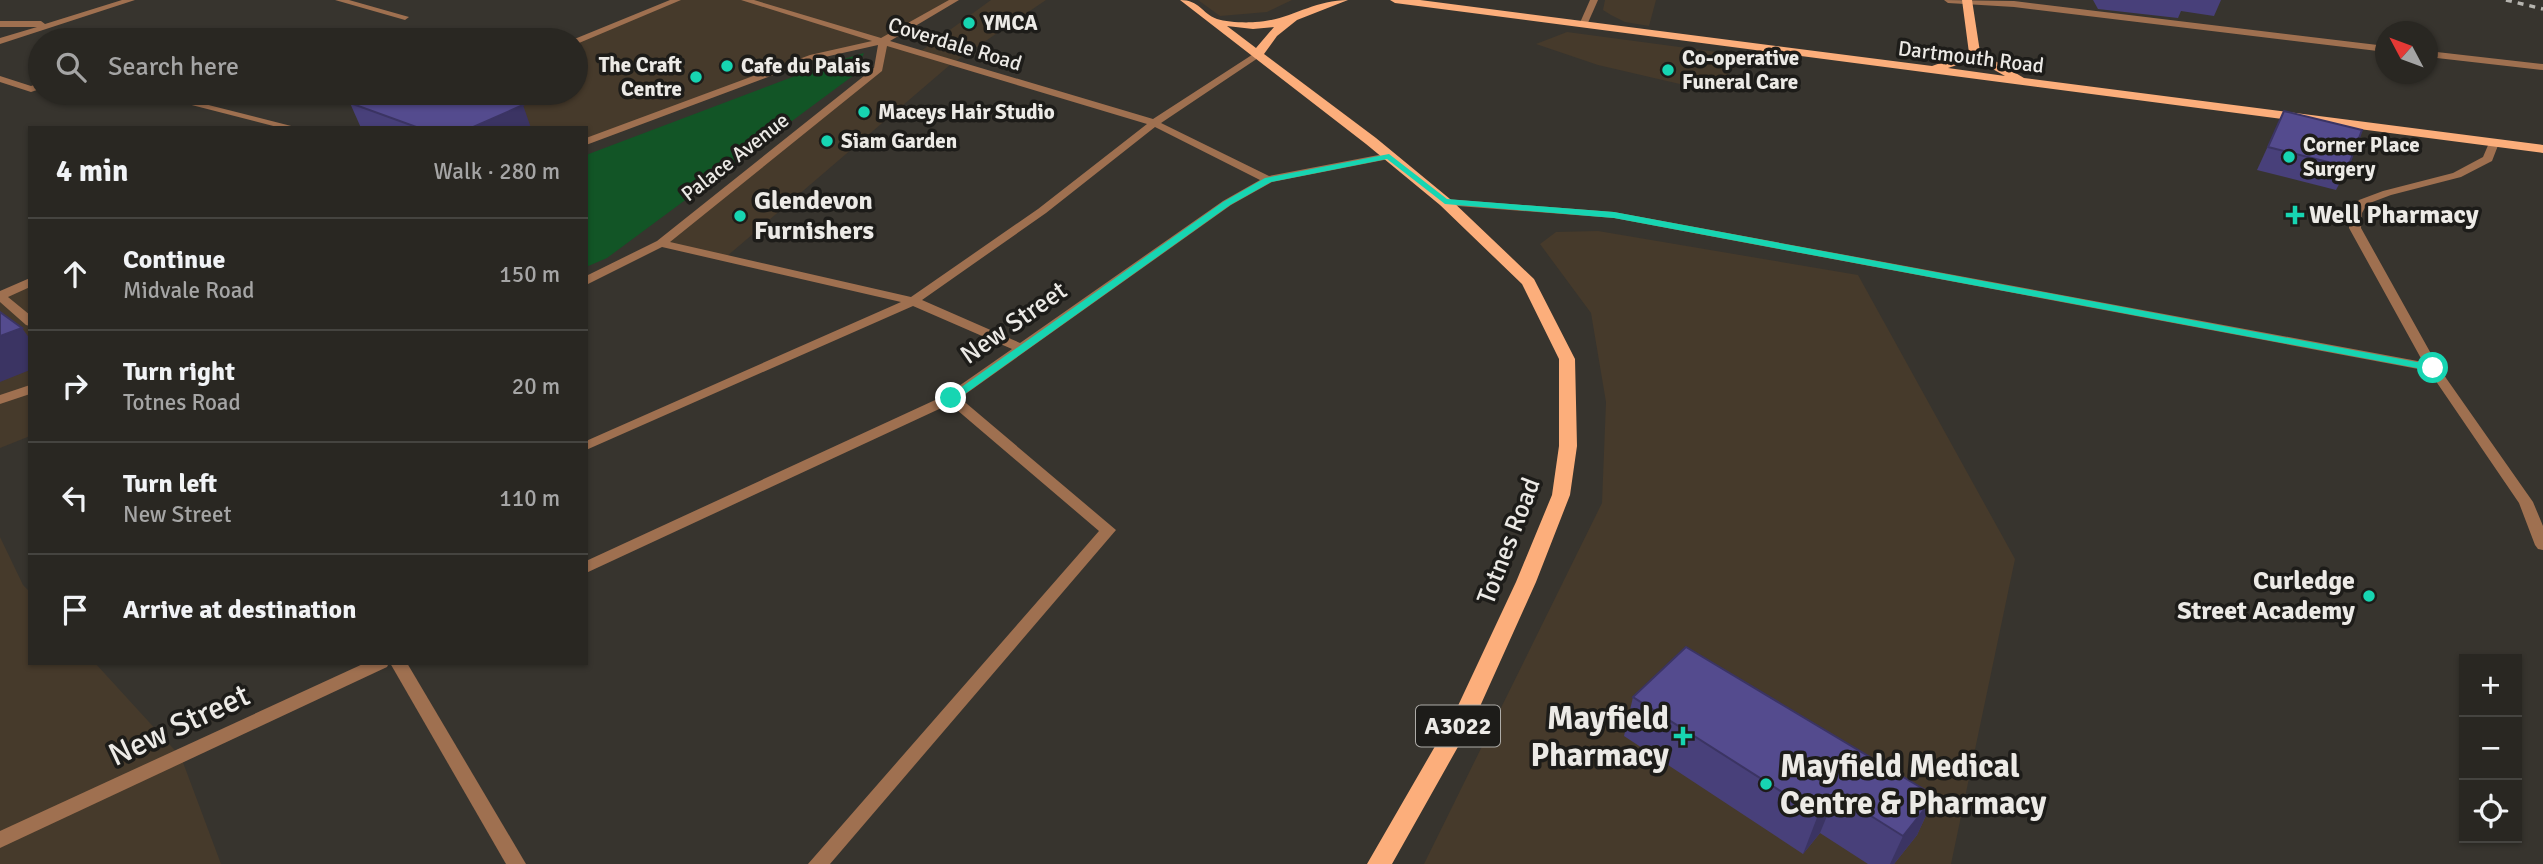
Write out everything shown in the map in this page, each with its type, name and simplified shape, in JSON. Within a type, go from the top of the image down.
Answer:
[{"type":"main road","name":"Totnes Road","points":[[1185,0],[1258,54],[1445,202],[1529,282],[1567,359],[1567,446],[1561,495],[1527,582],[1466,713],[1379,864]]},
{"type":"main road","points":[[1258,54],[1267,37],[1286,22],[1316,7],[1343,0]]},
{"type":"main road","name":"Dartmouth Road","points":[[1395,0],[2543,149]]},
{"type":"main road","points":[[1968,1],[1975,54]]},
{"type":"main road","points":[[1215,21],[1243,25],[1286,22]]},
{"type":"main road","points":[[1910,68],[1955,64],[1975,54]]},
{"type":"main road","points":[[1975,54],[2025,83]]},
{"type":"street","points":[[43,28],[131,0]]},
{"type":"street","points":[[339,0],[405,17]]},
{"type":"street","points":[[588,36],[677,0]]},
{"type":"street","name":"Coverdale Road","points":[[745,0],[1154,123],[1268,180]]},
{"type":"street","name":"Palace Avenue","points":[[588,141],[813,57],[883,41],[955,0]]},
{"type":"street","points":[[1583,25],[1594,0]]},
{"type":"street","points":[[1948,0],[2014,4],[2375,48]]},
{"type":"street","points":[[0,24],[56,24]]},
{"type":"street","points":[[0,41],[28,32]]},
{"type":"street","name":"Palace Avenue","points":[[588,280],[661,243],[878,69],[883,41]]},
{"type":"street","points":[[588,445],[913,301],[1042,211],[1154,123],[1258,54]]},
{"type":"street","points":[[2438,55],[2543,67]]},
{"type":"street","points":[[0,79],[28,88]]},
{"type":"street","points":[[207,105],[286,126]]},
{"type":"street","points":[[2494,143],[2488,159],[2457,175],[2363,202],[2356,214],[2355,228],[2433,368],[2526,502],[2543,545]]},
{"type":"street","name":"New Street","points":[[588,567],[951,398],[1227,204],[1268,180],[1389,156]]},
{"type":"street","points":[[1445,202],[1614,215],[2433,368]]},
{"type":"street","points":[[661,243],[913,301],[1023,349]]},
{"type":"street","points":[[28,283],[0,296],[28,320]]},
{"type":"street","points":[[0,400],[28,390]]},
{"type":"street","points":[[818,864],[1108,530],[951,398]]},
{"type":"street","name":"New Street","points":[[0,839],[377,665]]},
{"type":"street","points":[[399,665],[516,864]]},
{"type":"shaded area","points":[[677,0],[955,0],[884,41],[951,64],[726,257],[661,243],[878,69],[883,42],[813,57],[588,141],[588,126],[366,126],[418,105],[588,105],[588,36]]},
{"type":"shaded area","points":[[991,0],[1046,0],[956,61],[921,51]]},
{"type":"shaded area","points":[[1198,0],[1292,0],[1267,12],[1220,16]]},
{"type":"shaded area","points":[[1605,0],[1656,0],[1649,26],[1625,22],[1611,15],[1603,10]]},
{"type":"shaded area","points":[[1567,32],[1747,56],[1710,91],[1598,65],[1536,44]]},
{"type":"shaded area","points":[[1598,231],[1858,275],[2015,559],[1951,864],[1424,864],[1602,503],[1606,402],[1591,313],[1540,244],[1556,232]]},
{"type":"shaded area","points":[[28,283],[28,437],[0,448],[0,296]]},
{"type":"shaded area","points":[[0,537],[28,590],[28,665],[97,665],[181,757],[221,864],[0,864]]},
{"type":"green space","points":[[864,53],[854,75],[607,258],[588,266],[588,154],[824,65]]},
{"type":"building","points":[[356,105],[523,105],[476,126],[413,126]]},
{"type":"building","points":[[2284,111],[2362,130],[2348,167],[2268,147]]},
{"type":"building","points":[[0,312],[22,328],[0,336]]},
{"type":"building","points":[[1686,647],[1935,796],[1903,836],[1836,794],[1818,815],[1633,697]]},
{"type":"railway","points":[[2506,0],[2543,9]]},
{"type":"place","name":"YMCA","points":[[969,23]]},
{"type":"place","name":"Cafe du Palais","points":[[727,66]]},
{"type":"place","name":"Co-operative Funeral Care","points":[[1668,70]]},
{"type":"place","name":"The Craft Centre","points":[[696,77]]},
{"type":"place","name":"Maceys Hair Studio","points":[[864,112]]},
{"type":"place","name":"Siam Garden","points":[[827,141]]},
{"type":"place","name":"Corner Place Surgery","points":[[2289,157]]},
{"type":"place","name":"Well Pharmacy","points":[[2295,215]]},
{"type":"place","name":"Glendevon Furnishers","points":[[740,216]]},
{"type":"place","name":"Curledge Street Academy","points":[[2369,596]]},
{"type":"place","name":"Mayfield Pharmacy","points":[[1683,736]]},
{"type":"place","name":"Mayfield Medical Centre & Pharmacy","points":[[1766,784]]},
{"type":"route","points":[[951,398],[1227,204],[1268,180],[1389,156],[1445,202],[1614,215],[2433,368]]}]
